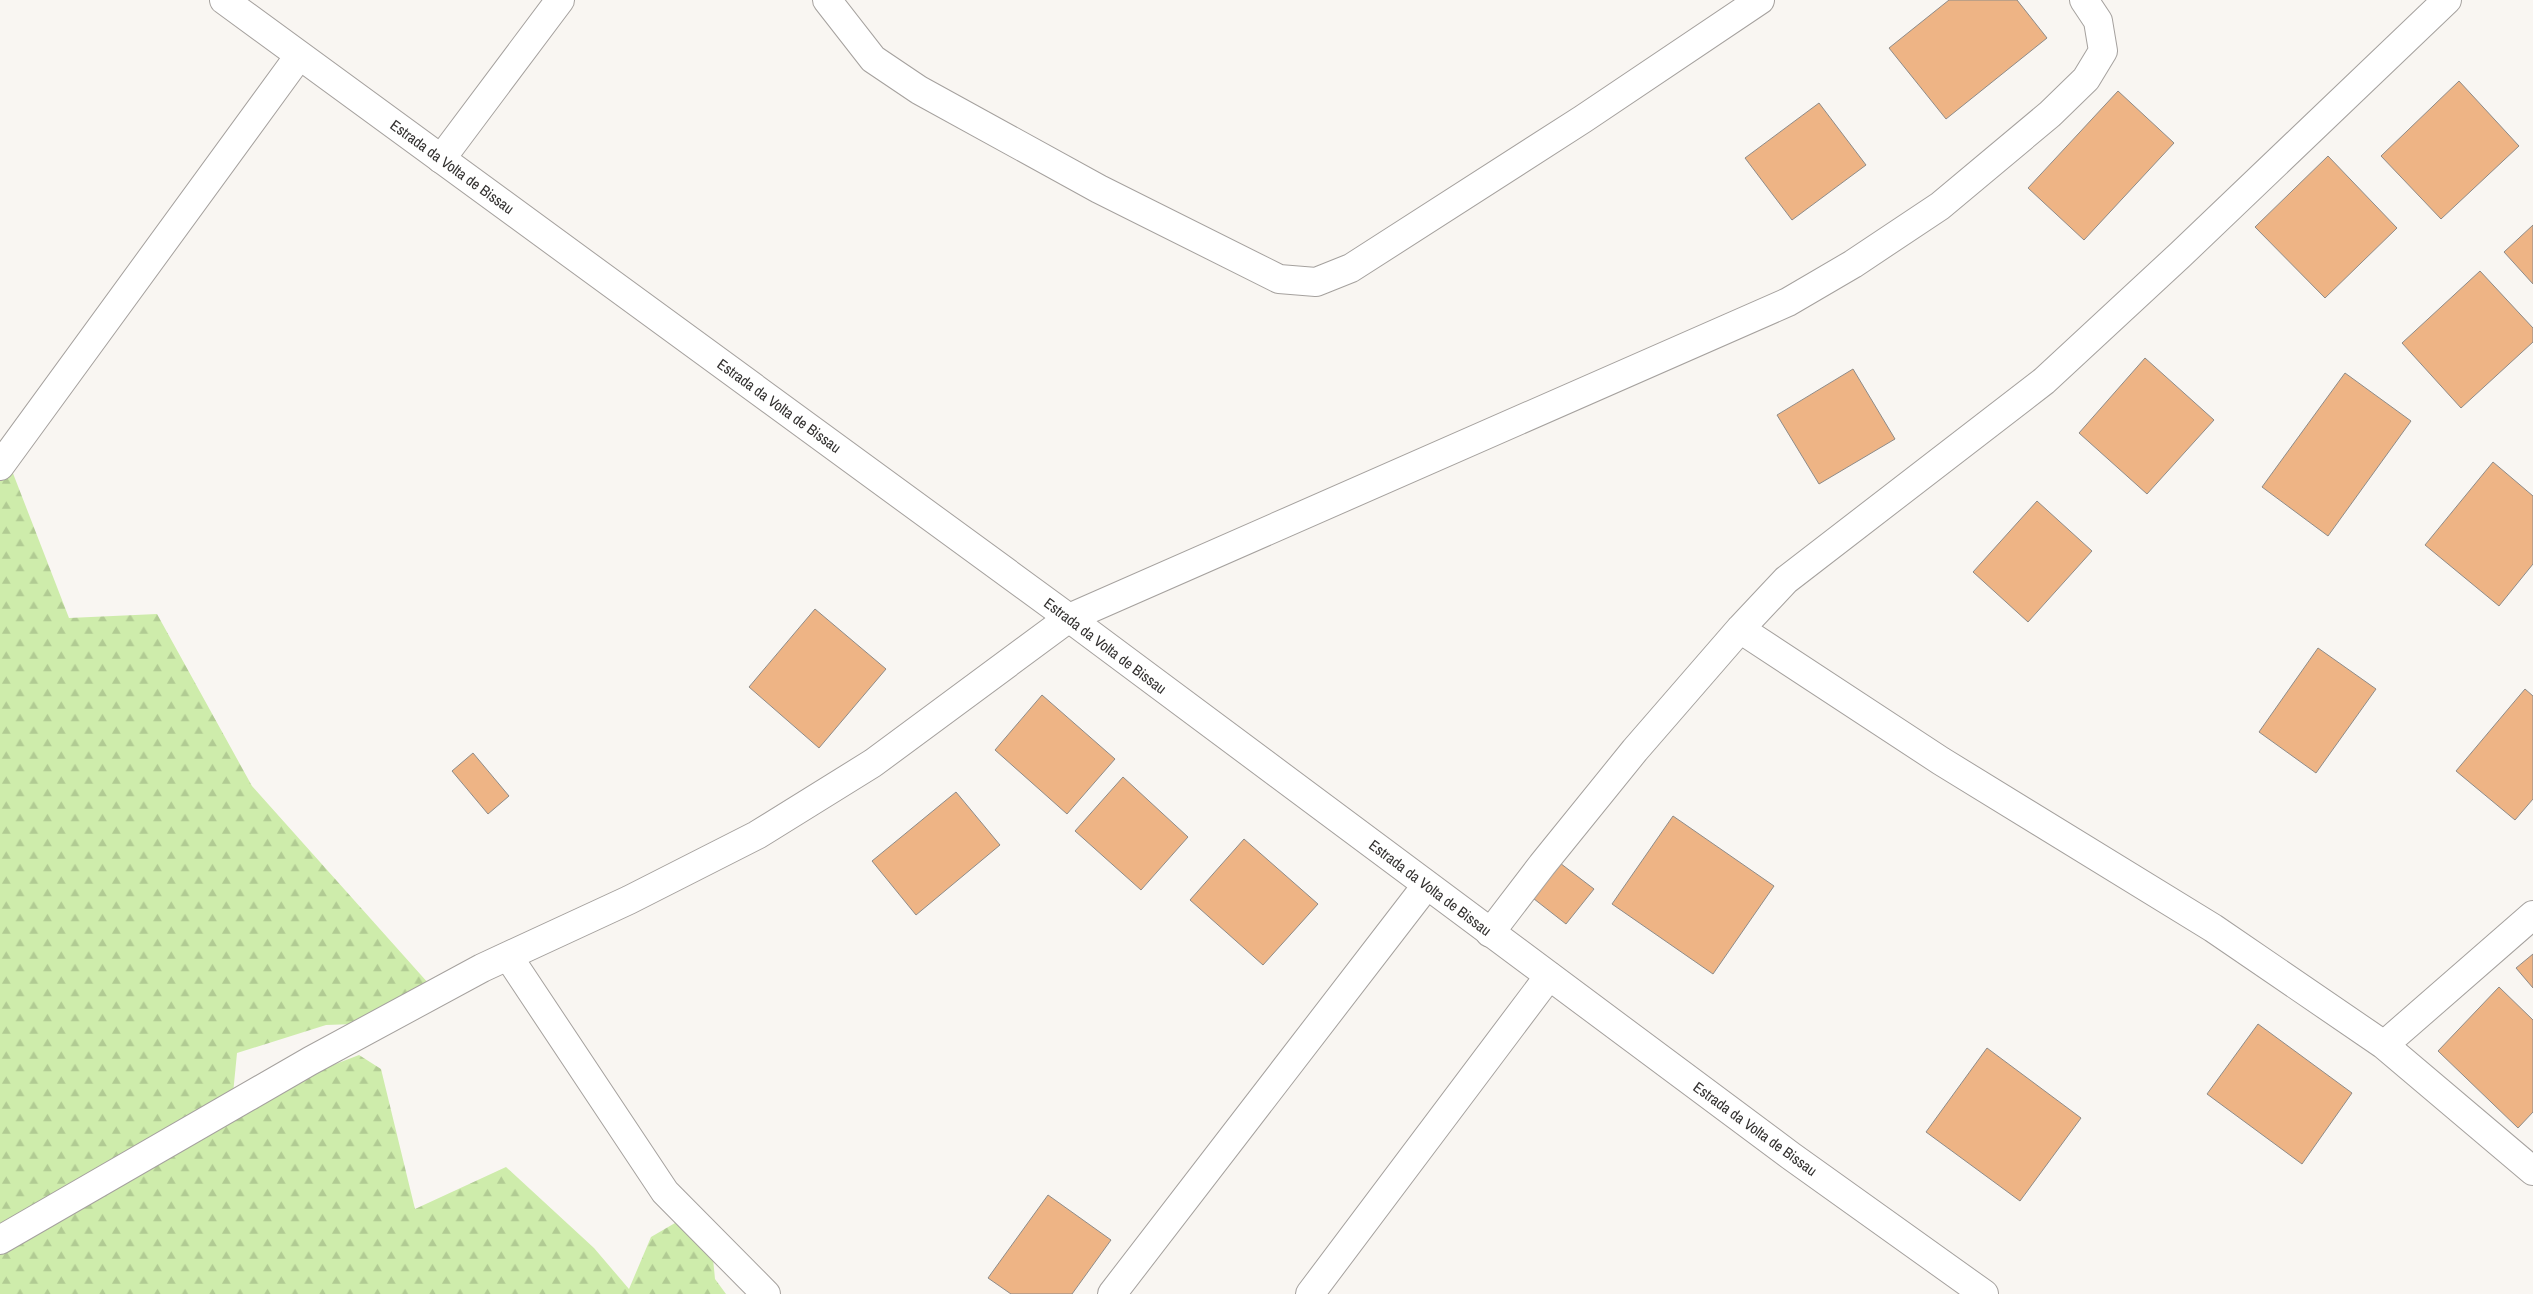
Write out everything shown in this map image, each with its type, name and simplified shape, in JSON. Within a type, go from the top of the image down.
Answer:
[{"type":"street","name":"Estrada da Volta de Bissau","points":[[224,0],[1069,618],[1426,886],[1791,1156],[1984,1294]]},
{"type":"street","points":[[441,160],[560,0]]},
{"type":"street","points":[[827,0],[873,59],[919,90],[1099,190],[1244,263],[1279,279],[1316,282],[1351,268],[1583,119],[1760,0]]},
{"type":"street","points":[[0,1240],[310,1061],[508,956],[629,900],[757,835],[873,763],[1069,618],[1788,302],[1854,264],[1940,206],[2050,114],[2086,79],[2103,51],[2098,21],[2084,0]]},
{"type":"street","points":[[1490,933],[1635,750],[1740,629],[1786,580],[1832,542],[1984,429],[2044,381],[2180,255],[2447,0]]},
{"type":"street","points":[[0,466],[299,56]]},
{"type":"street","points":[[1740,629],[1941,761],[2213,928],[2384,1045],[2533,1171]]},
{"type":"street","points":[[1112,1294],[1426,886]]},
{"type":"street","points":[[2384,1045],[2533,915]]},
{"type":"street","points":[[508,956],[666,1192],[766,1294]]},
{"type":"street","points":[[1310,1294],[1549,976]]},
{"type":"green space","points":[[0,461],[9,463],[69,618],[157,614],[252,786],[429,984],[355,1024],[326,1025],[237,1053],[232,1104],[359,1055],[381,1069],[415,1209],[506,1167],[594,1248],[629,1289],[651,1237],[687,1216],[712,1248],[715,1279],[726,1294],[0,1294]]},
{"type":"building","points":[[1949,0],[2017,0],[2047,38],[1946,119],[1889,48]]},
{"type":"building","points":[[2459,81],[2519,146],[2441,219],[2381,156]]},
{"type":"building","points":[[2118,91],[2174,143],[2084,240],[2028,188]]},
{"type":"building","points":[[1819,103],[1866,165],[1792,220],[1745,158]]},
{"type":"building","points":[[2328,156],[2397,228],[2325,298],[2255,227]]},
{"type":"building","points":[[2533,225],[2533,284],[2504,252]]},
{"type":"building","points":[[2480,271],[2533,328],[2533,342],[2461,408],[2402,343]]},
{"type":"building","points":[[2145,358],[2214,420],[2147,494],[2079,433]]},
{"type":"building","points":[[1853,369],[1895,439],[1819,484],[1777,415]]},
{"type":"building","points":[[2345,373],[2411,421],[2328,536],[2262,487]]},
{"type":"building","points":[[2493,462],[2533,496],[2533,564],[2499,606],[2425,545]]},
{"type":"building","points":[[2037,501],[2092,551],[2028,622],[1973,572]]},
{"type":"building","points":[[815,609],[886,669],[819,748],[749,687]]},
{"type":"building","points":[[2318,648],[2376,689],[2316,773],[2259,732]]},
{"type":"building","points":[[2525,689],[2533,696],[2533,799],[2515,820],[2456,771]]},
{"type":"building","points":[[1042,695],[1115,759],[1067,814],[995,750]]},
{"type":"building","points":[[473,753],[509,796],[488,814],[452,771]]},
{"type":"building","points":[[1123,777],[1188,837],[1141,890],[1075,831]]},
{"type":"building","points":[[956,792],[1000,845],[916,915],[872,861]]},
{"type":"building","points":[[1673,816],[1774,886],[1713,974],[1612,904]]},
{"type":"building","points":[[1244,839],[1318,904],[1263,965],[1190,900]]},
{"type":"building","points":[[1556,860],[1594,889],[1566,924],[1529,895]]},
{"type":"building","points":[[2533,954],[2533,988],[2516,968]]},
{"type":"building","points":[[2499,987],[2533,1020],[2533,1112],[2518,1128],[2438,1051]]},
{"type":"building","points":[[2258,1024],[2352,1093],[2302,1164],[2207,1094]]},
{"type":"building","points":[[1987,1048],[2081,1118],[2020,1201],[1926,1132]]},
{"type":"building","points":[[1048,1195],[1111,1240],[1072,1294],[1011,1294],[988,1278]]}]
